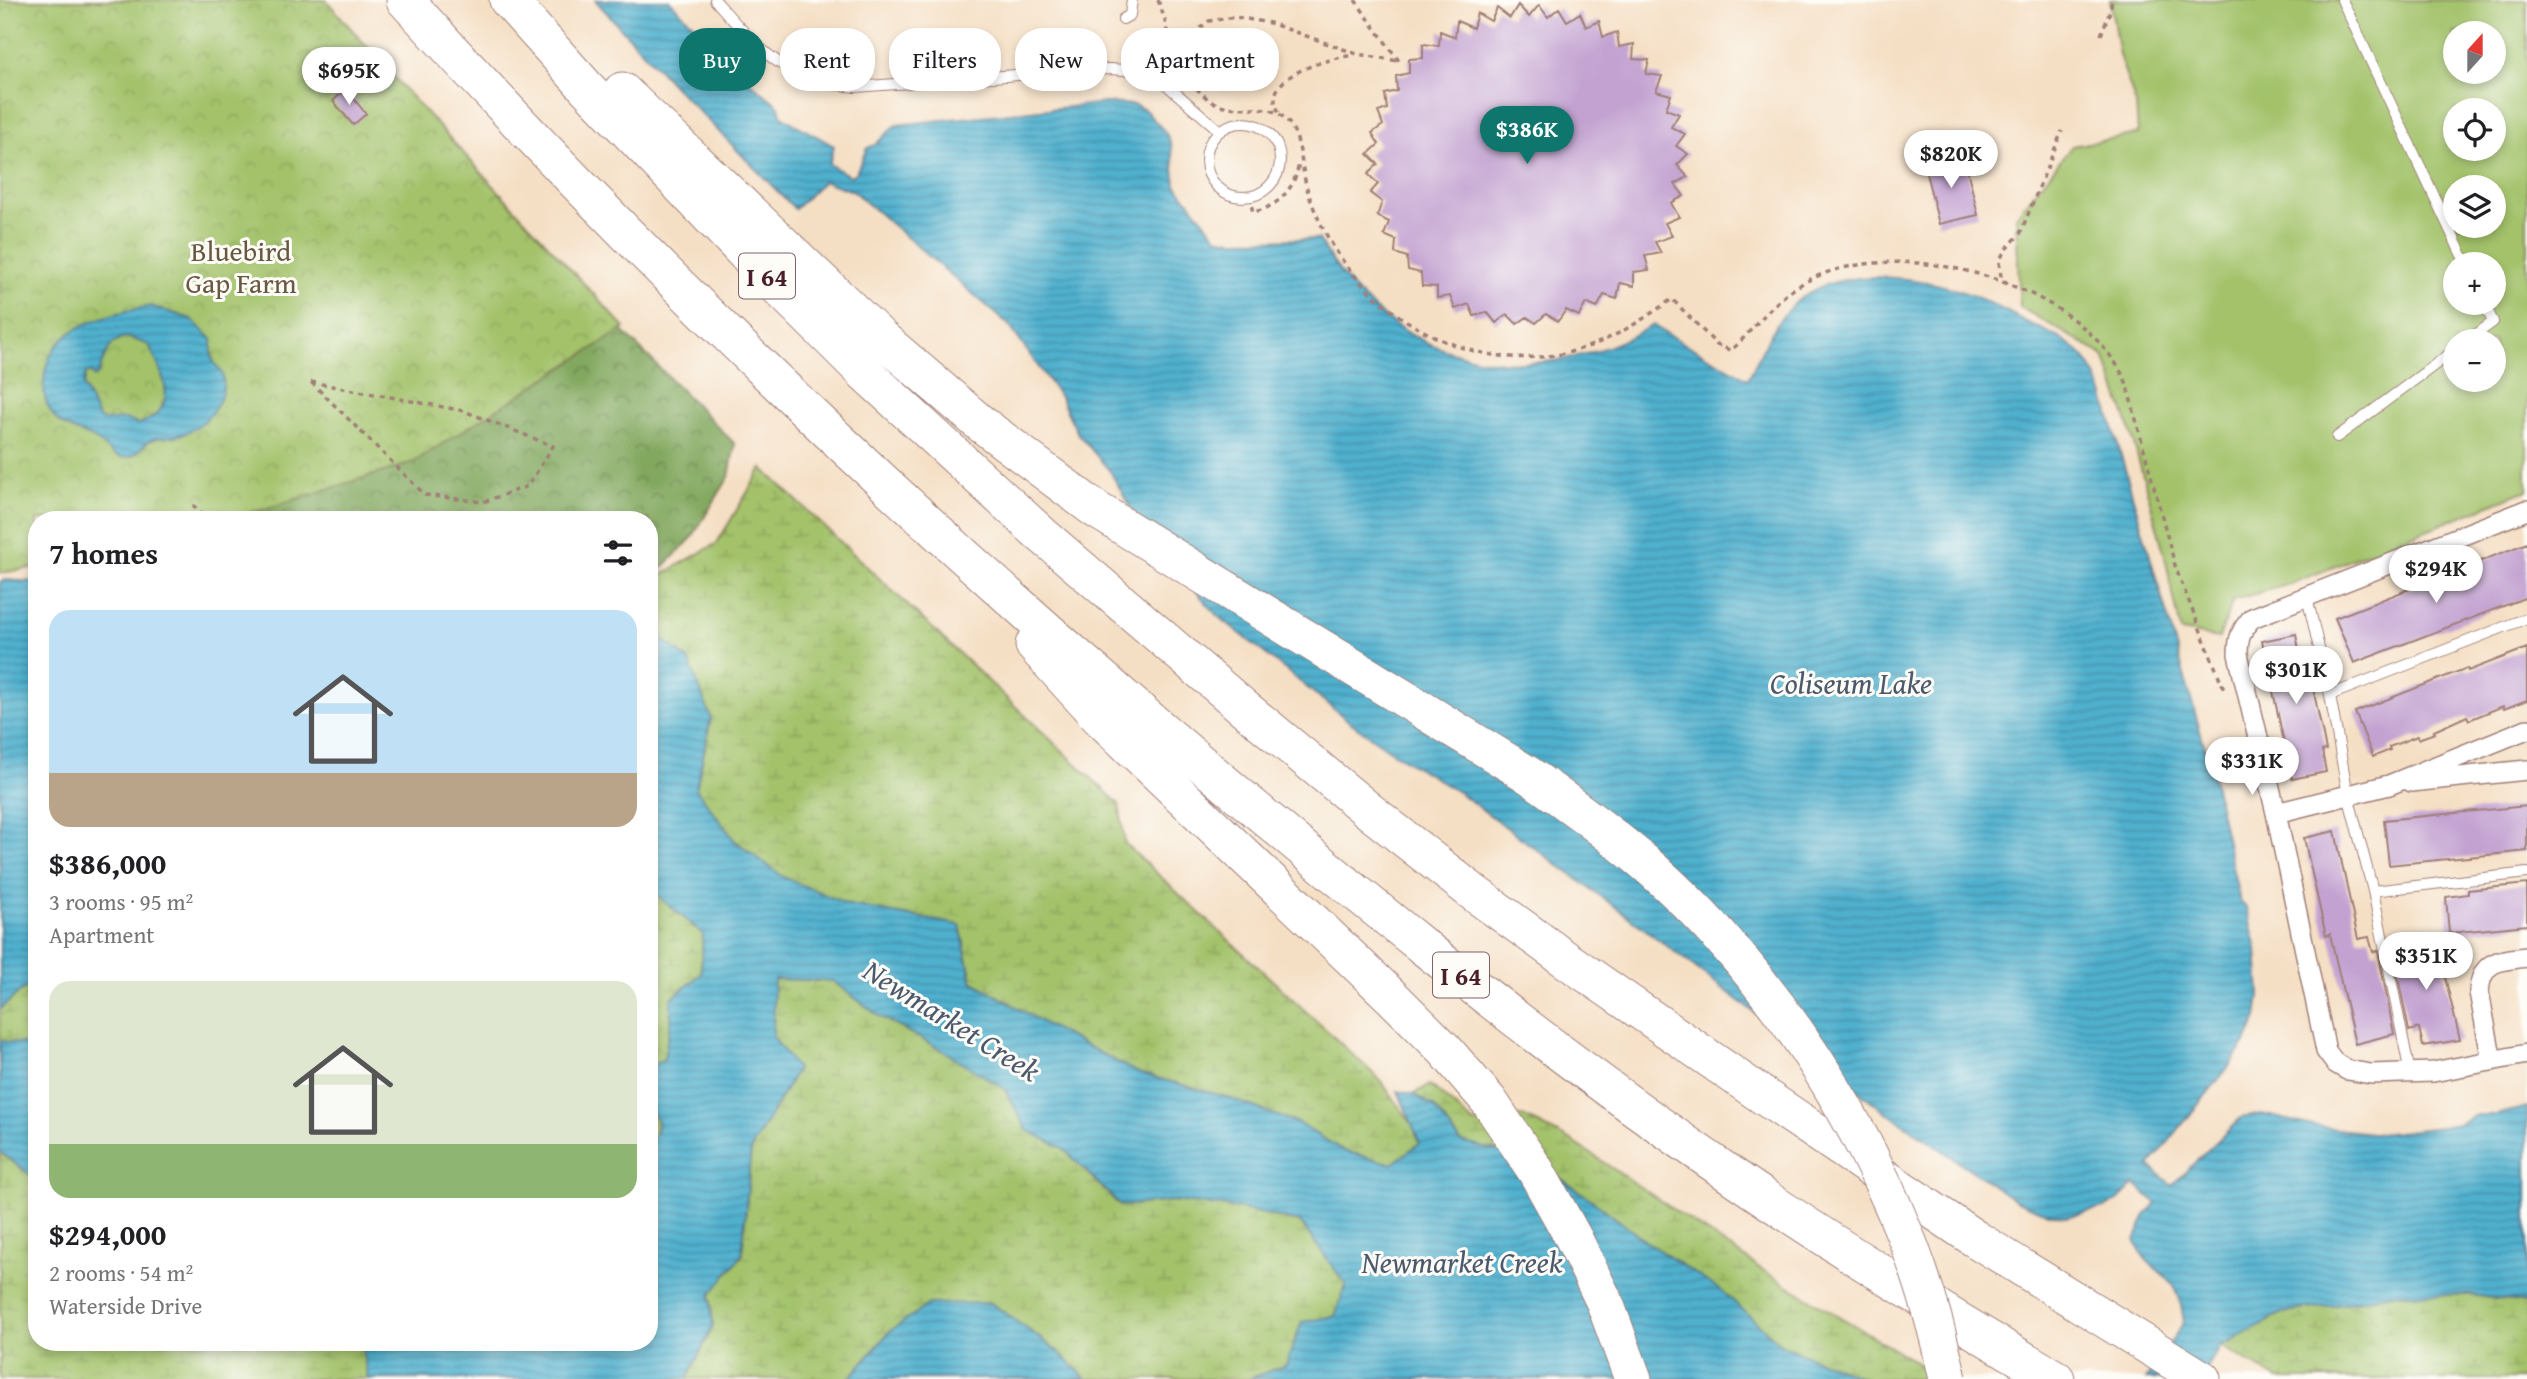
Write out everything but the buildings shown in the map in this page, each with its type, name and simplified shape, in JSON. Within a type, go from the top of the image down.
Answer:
[{"type":"highway","name":"I 64","points":[[405,0],[512,117],[764,369],[1034,620],[1247,803],[1497,1003],[1731,1175],[1891,1279],[2056,1379]]},
{"type":"highway","name":"I 64","points":[[508,0],[586,87],[766,275],[864,372],[1042,535],[1347,793],[1474,893],[1579,969],[1975,1238],[2202,1379]]},
{"type":"highway","points":[[527,0],[881,338],[979,423],[1096,509],[1527,774],[1595,822],[1634,855],[1707,925],[1749,971],[1821,1069],[1871,1159],[1905,1233],[1923,1282],[1948,1379]]},
{"type":"highway","points":[[912,509],[1100,718],[1445,1049],[1489,1101],[1536,1171],[1574,1239],[1605,1303],[1633,1379]]},
{"type":"street","points":[[2527,510],[2252,618],[2242,629],[2238,640],[2240,664],[2276,813],[2326,1051],[2335,1063],[2347,1070],[2371,1074],[2433,1072],[2527,1054]]},
{"type":"street","points":[[2389,785],[2527,729]]},
{"type":"street","points":[[2276,813],[2389,785],[2527,770]]},
{"type":"street","points":[[2492,1061],[2479,981],[2484,971],[2493,963],[2527,957]]},
{"type":"lane","points":[[715,0],[766,54],[790,71],[821,82],[855,87],[1110,69],[1138,71],[1162,81],[1220,131]]},
{"type":"lane","points":[[1123,19],[1130,15],[1132,0]]},
{"type":"lane","points":[[2342,0],[2460,252]]},
{"type":"lane","points":[[1241,123],[1252,124],[1271,135],[1280,156],[1276,177],[1260,192],[1249,196],[1226,192],[1209,175],[1206,163],[1212,140],[1220,131],[1241,123]]},
{"type":"lane","points":[[2483,329],[2493,322],[2490,315]]},
{"type":"lane","points":[[2337,438],[2443,359]]},
{"type":"lane","points":[[2307,597],[2330,695],[2348,795],[2373,891],[2410,1073]]},
{"type":"lane","points":[[2330,695],[2527,618]]},
{"type":"lane","points":[[2373,891],[2527,873]]},
{"type":"path","points":[[1158,0],[1167,28]]},
{"type":"path","points":[[1200,28],[1209,21],[1235,18],[1270,23],[1357,54],[1399,61],[1355,0]]},
{"type":"path","points":[[2101,34],[2112,0]]},
{"type":"path","points":[[1357,54],[1317,63],[1284,79],[1277,90],[1275,105],[1291,126],[1298,144],[1307,189],[1332,245],[1352,273],[1376,299],[1420,330],[1460,346],[1506,356],[1548,356],[1582,349],[1628,330],[1672,299],[1717,345],[1730,350],[1791,290],[1839,267],[1903,262],[1969,272],[2009,286],[2054,307],[2081,326],[2118,366],[2126,382],[2176,569],[2227,695]]},
{"type":"path","points":[[1201,91],[1213,102],[1228,107],[1264,107],[1280,114]]},
{"type":"path","points":[[2009,286],[2001,276],[1998,262],[2020,234],[2062,131]]},
{"type":"path","points":[[1249,196],[1253,212],[1267,209],[1279,201],[1297,174],[1300,158]]},
{"type":"path","points":[[311,382],[464,411],[553,446],[528,486],[483,502],[425,495],[311,382]]},
{"type":"path","points":[[193,505],[199,511]]},
{"type":"green space","name":"Bluebird Gap Farm","points":[[0,0],[326,0],[407,92],[625,328],[412,463],[258,511],[28,511],[28,568],[0,573]]},
{"type":"green space","points":[[2110,0],[2527,0],[2527,490],[2290,584],[2233,600],[2219,638],[2181,631],[2164,552],[2130,429],[2104,356],[2020,307],[2016,216],[2072,146],[2138,134],[2136,104],[2119,55]]},
{"type":"green space","points":[[569,277],[735,444],[729,477],[691,539],[658,572],[658,511],[139,511]]},
{"type":"green space","points":[[762,468],[1119,804],[1125,844],[1379,1079],[1415,1128],[1420,1143],[1392,1164],[1344,1151],[1297,1123],[1223,1096],[1138,1073],[1050,1027],[972,981],[960,925],[849,905],[783,877],[735,841],[696,789],[711,718],[689,661],[658,635],[658,577],[717,543]]},
{"type":"green space","points":[[658,896],[703,934],[701,974],[671,999],[671,1020],[664,1059],[658,1062]]},
{"type":"green space","points":[[773,979],[833,981],[879,1016],[944,1051],[1005,1089],[1027,1130],[1063,1148],[1120,1206],[1173,1201],[1238,1208],[1300,1222],[1346,1284],[1335,1317],[1302,1322],[1286,1365],[1249,1379],[1086,1379],[1060,1353],[991,1303],[890,1331],[849,1379],[687,1379],[713,1326],[710,1295],[742,1255],[751,1149],[797,1069],[773,1037]]},
{"type":"green space","points":[[28,988],[28,1044],[0,1041],[0,1009],[23,989]]},
{"type":"green space","points":[[1430,1085],[1474,1123],[1523,1116],[1572,1141],[1770,1275],[1919,1364],[1951,1379],[1865,1379],[1783,1346],[1723,1293],[1645,1241],[1535,1161],[1461,1142],[1434,1107],[1413,1094]]},
{"type":"green space","points":[[0,1152],[28,1173],[28,1351],[363,1351],[368,1379],[0,1379]]},
{"type":"green space","points":[[2390,1293],[2471,1295],[2527,1303],[2527,1379],[2278,1379],[2221,1346],[2284,1312],[2343,1304]]},
{"type":"water","name":"Coliseum Lake","points":[[595,0],[669,0],[697,28],[679,28],[679,91],[761,91],[779,106],[781,115],[786,119],[834,146],[829,164],[850,176],[856,173],[867,148],[875,145],[896,125],[1106,103],[1135,105],[1145,110],[1166,133],[1171,144],[1176,185],[1217,237],[1233,240],[1319,239],[1348,282],[1383,316],[1423,341],[1467,356],[1513,363],[1561,360],[1608,347],[1654,324],[1748,379],[1772,332],[1797,301],[1826,285],[1868,278],[1913,280],[1955,289],[1987,302],[2069,344],[2089,363],[2104,396],[2211,769],[2240,902],[2246,907],[2257,949],[2260,995],[2257,1018],[2248,1038],[2234,1060],[2149,1166],[2172,1185],[2241,1118],[2262,1114],[2313,1126],[2379,1134],[2442,1127],[2458,1124],[2476,1115],[2496,1115],[2527,1107],[2527,1303],[2471,1295],[2390,1293],[2343,1304],[2284,1312],[2221,1346],[2200,1379],[2146,1379],[2184,1322],[2175,1288],[2144,1256],[2135,1240],[2146,1215],[2156,1203],[2135,1184],[2118,1200],[2104,1208],[2066,1217],[2041,1211],[2015,1200],[1882,1109],[1621,911],[1461,794],[1350,722],[1216,614],[1143,529],[1110,471],[1078,434],[1060,397],[1008,324],[853,191],[824,181],[795,209],[675,87]]},
{"type":"water","points":[[151,306],[191,319],[212,339],[212,357],[222,374],[223,386],[218,404],[199,425],[180,435],[152,439],[132,456],[118,456],[96,440],[66,427],[51,412],[44,393],[47,363],[55,348],[81,326]],"holes":[[[127,337],[149,345],[163,379],[165,400],[161,409],[139,424],[125,419],[103,421],[98,417],[83,386],[86,373],[95,377],[111,346],[121,339]]]},
{"type":"water","points":[[28,581],[28,988],[23,989],[0,1009],[0,582]]},
{"type":"water","name":"Newmarket Creek","points":[[658,635],[689,661],[711,718],[696,789],[735,841],[783,877],[849,905],[960,925],[972,981],[1050,1027],[1138,1073],[1223,1096],[1297,1123],[1344,1151],[1392,1164],[1420,1143],[1398,1091],[1413,1094],[1434,1107],[1461,1142],[1535,1161],[1645,1241],[1723,1292],[1783,1346],[1865,1379],[1249,1379],[1286,1365],[1302,1322],[1335,1316],[1346,1285],[1300,1222],[1238,1208],[1173,1201],[1121,1206],[1063,1148],[1027,1130],[1005,1089],[944,1051],[879,1016],[833,981],[774,979],[773,1037],[797,1069],[751,1149],[742,1255],[710,1295],[713,1326],[687,1379],[368,1379],[363,1351],[658,1351],[658,1062],[664,1059],[671,1020],[671,999],[701,974],[703,934],[658,896]]},
{"type":"water","points":[[0,1041],[28,1044],[28,1173],[0,1152]]},
{"type":"water","points":[[991,1303],[1060,1353],[1086,1379],[849,1379],[890,1331],[929,1304]]}]
